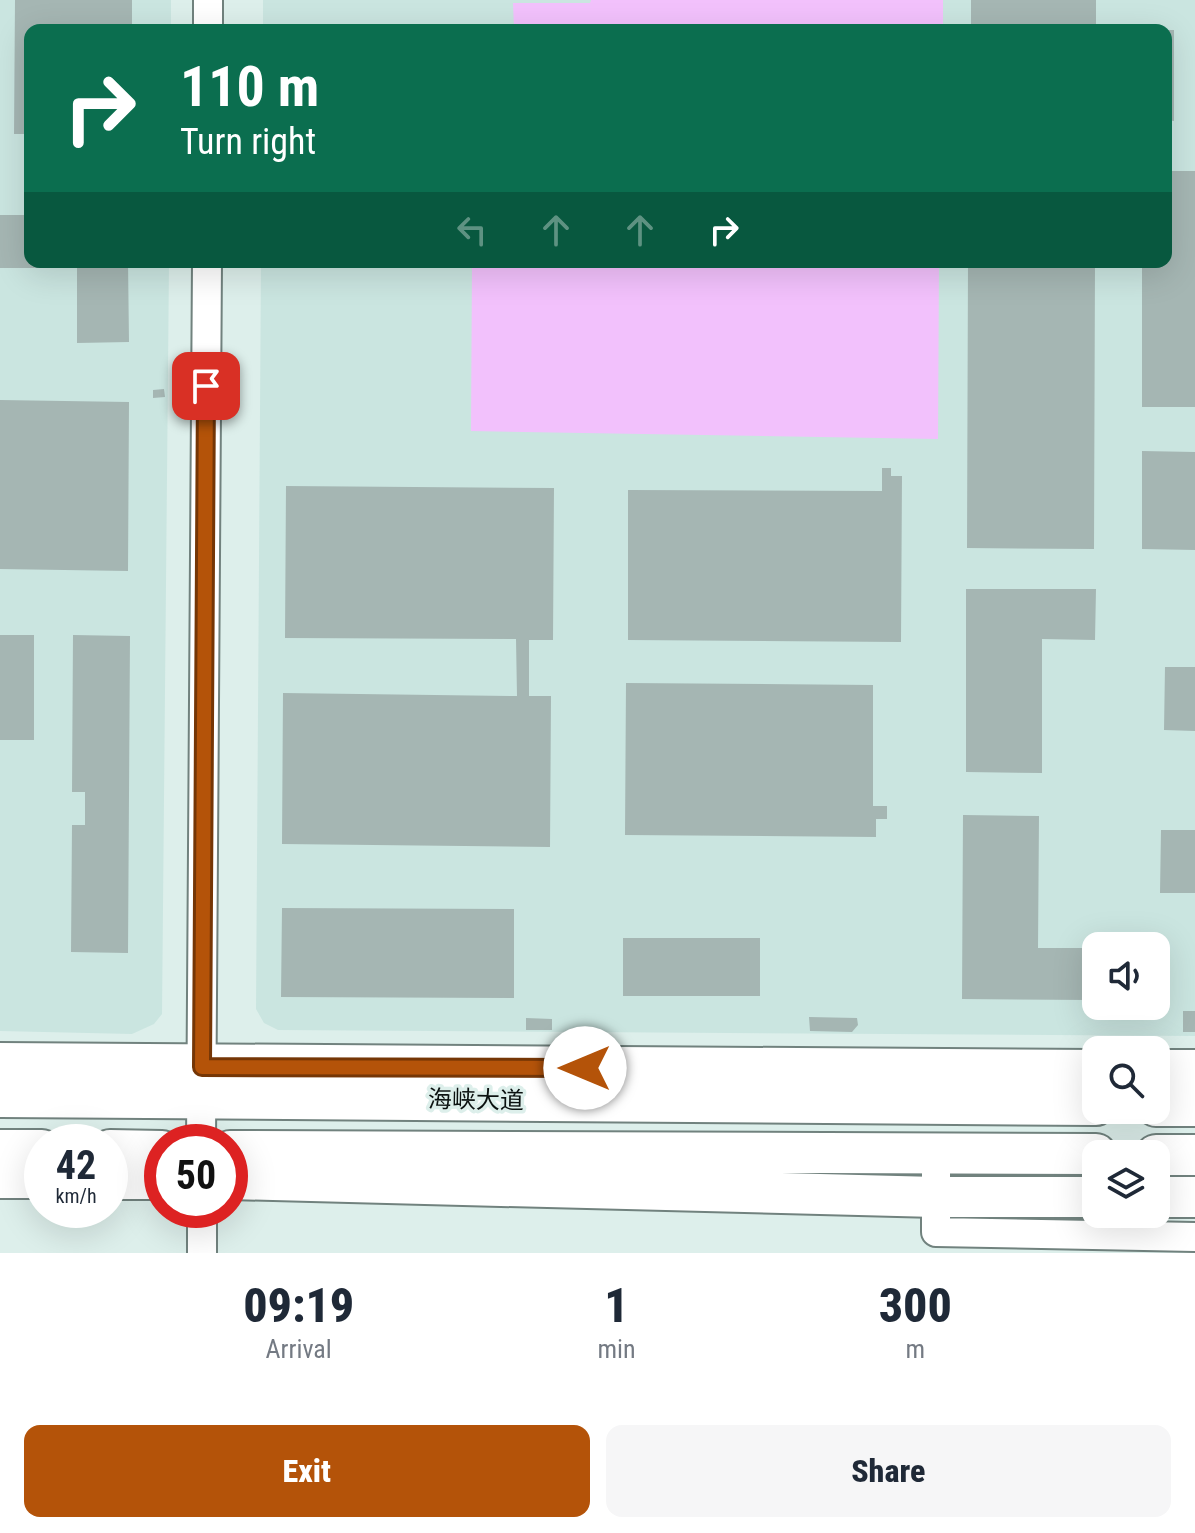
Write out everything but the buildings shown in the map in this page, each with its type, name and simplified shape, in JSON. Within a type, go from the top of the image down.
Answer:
[{"type":"main road","points":[[0,1063],[202,1082],[1082,1070]]},
{"type":"main road","points":[[1170,1070],[1195,1070]]},
{"type":"main road","name":"海峡大道","points":[[0,1097],[202,1082],[1082,1105]]},
{"type":"main road","points":[[1170,1106],[1195,1106]]},
{"type":"main road","points":[[0,1150],[24,1150]]},
{"type":"main road","points":[[248,1151],[1082,1154]]},
{"type":"main road","points":[[1170,1155],[1195,1155]]},
{"type":"main road","points":[[0,1178],[24,1178]]},
{"type":"main road","points":[[248,1180],[937,1227],[1082,1200]]},
{"type":"main road","points":[[1170,1197],[1195,1197]]},
{"type":"street","points":[[208,0],[208,24]]},
{"type":"street","points":[[201,1124],[207,268]]},
{"type":"street","points":[[936,1154],[937,1227],[1195,1237]]},
{"type":"street","points":[[202,1228],[202,1253]]},
{"type":"shaded area","points":[[0,0],[171,0],[171,24],[24,24],[24,268],[169,268],[162,1014],[154,1024],[132,1034],[0,1031]]},
{"type":"shaded area","points":[[263,0],[1195,0],[1195,1036],[278,1030],[264,1023],[256,1009],[261,268],[1172,268],[1172,24],[263,24]]},
{"type":"shaded area","points":[[591,0],[943,0],[943,24],[514,24],[513,3],[590,3]]},
{"type":"shaded area","points":[[472,268],[939,268],[938,439],[471,431]]},
{"type":"route","points":[[206,386],[202,1067],[585,1068]]}]
